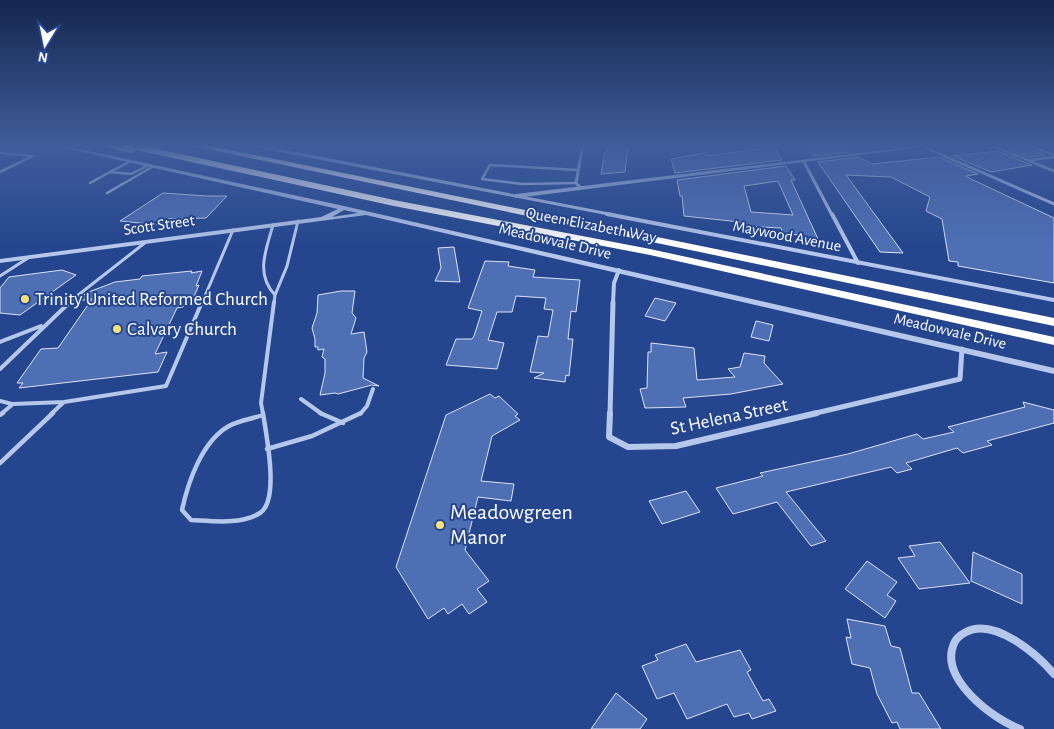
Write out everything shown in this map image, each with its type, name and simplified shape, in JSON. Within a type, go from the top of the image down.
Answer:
[{"type":"highway","name":"Queen Elizabeth Way","points":[[276,178],[394,203],[650,252],[1054,341]]},
{"type":"highway","name":"Queen Elizabeth Way","points":[[355,178],[1054,322]]},
{"type":"highway","points":[[681,244],[1054,316]]},
{"type":"street","name":"Meadowvale Drive","points":[[205,178],[1054,370]]},
{"type":"street","name":"Maywood Avenue","points":[[423,178],[1054,300]]},
{"type":"street","points":[[577,178],[576,183],[581,188]]},
{"type":"street","points":[[516,196],[667,178]]},
{"type":"street","points":[[813,178],[858,263]]},
{"type":"street","points":[[995,178],[1054,204]]},
{"type":"street","name":"Scott Street","points":[[322,219],[344,208]]},
{"type":"street","name":"Scott Street","points":[[0,261],[233,230],[343,218],[366,213]]},
{"type":"street","name":"St Helena Street","points":[[618,270],[614,283],[609,437],[628,446],[676,446],[960,379],[962,349]]},
{"type":"street","points":[[1020,729],[1007,724],[987,711],[970,695],[955,669],[952,660],[952,646],[959,636],[970,630],[985,629],[1021,643],[1038,656],[1054,674]]},
{"type":"lane","points":[[90,183],[99,178]]},
{"type":"lane","points":[[107,193],[130,178]]},
{"type":"lane","points":[[483,178],[522,184],[576,183]]},
{"type":"lane","points":[[263,415],[227,428],[213,441],[185,494],[182,510],[191,520],[244,519],[264,510],[270,498],[268,449],[263,415],[261,404],[275,295],[287,266],[298,222]]},
{"type":"lane","points":[[273,225],[262,274],[267,289],[275,295]]},
{"type":"lane","points":[[0,401],[12,404],[64,402],[166,386],[233,230]]},
{"type":"lane","points":[[0,369],[59,310],[148,241]]},
{"type":"lane","points":[[0,276],[30,257]]},
{"type":"lane","points":[[0,342],[43,326]]},
{"type":"lane","points":[[268,449],[312,436],[358,416],[368,406],[373,389]]},
{"type":"lane","points":[[300,398],[328,418],[342,423]]},
{"type":"lane","points":[[0,463],[64,402]]},
{"type":"lane","points":[[0,415],[12,404]]},
{"type":"building","points":[[692,178],[794,178],[795,180],[791,180],[818,239],[803,238],[802,235],[783,234],[781,228],[741,226],[740,222],[684,216],[682,196],[680,196],[677,180]],"holes":[[[778,181],[793,215],[751,212],[744,186]]]},
{"type":"building","points":[[829,178],[848,178],[903,253],[880,252]]},
{"type":"building","points":[[893,178],[969,178],[1054,218],[1054,283],[958,266],[958,262],[949,261],[942,219],[926,211],[930,197]]},
{"type":"building","points":[[163,193],[227,196],[206,218],[167,219],[159,225],[120,221]]},
{"type":"building","points":[[454,247],[460,282],[435,281],[441,268],[438,248]]},
{"type":"building","points":[[485,261],[509,262],[508,266],[535,270],[533,277],[580,280],[576,312],[571,311],[568,339],[573,339],[569,376],[566,375],[565,382],[534,378],[544,373],[530,372],[538,336],[548,337],[553,310],[544,309],[546,298],[516,296],[512,312],[497,312],[488,340],[504,343],[497,369],[446,365],[456,339],[472,339],[474,336],[482,311],[468,308]]},
{"type":"building","name":"Trinity United Reformed Church","points":[[62,270],[76,275],[20,315],[0,313],[0,288],[9,277]]},
{"type":"building","name":"Calvary Church","points":[[192,271],[191,273],[202,271],[196,286],[199,285],[192,301],[185,301],[183,307],[177,308],[155,354],[167,352],[158,372],[19,388],[23,383],[17,383],[41,349],[58,348],[92,299],[77,301],[86,293],[115,282],[140,279],[142,276]]},
{"type":"building","points":[[341,291],[355,291],[352,313],[356,318],[351,334],[364,332],[367,352],[364,358],[363,378],[379,386],[372,385],[338,394],[320,395],[325,373],[325,359],[322,357],[324,349],[318,350],[318,347],[315,347],[312,328],[317,313],[318,295]]},
{"type":"building","points":[[655,298],[676,303],[665,321],[645,316]]},
{"type":"building","points":[[756,321],[773,325],[769,341],[751,337]]},
{"type":"building","points":[[651,343],[694,348],[697,380],[735,377],[728,369],[740,367],[744,353],[765,356],[764,363],[783,384],[731,394],[683,398],[686,407],[645,408],[640,389],[647,388],[648,352],[651,352]]},
{"type":"building","name":"Meadowgreen Manor","points":[[490,394],[495,398],[499,396],[518,414],[515,416],[520,420],[492,436],[481,481],[514,484],[511,501],[478,497],[465,550],[489,581],[477,589],[487,602],[469,614],[462,604],[448,614],[444,608],[428,619],[396,567],[446,415]]},
{"type":"building","points":[[1023,402],[1054,410],[1054,423],[987,441],[992,445],[963,453],[957,448],[906,463],[912,469],[897,473],[891,467],[786,492],[826,541],[811,546],[777,502],[733,514],[716,488],[763,476],[760,473],[848,454],[917,434],[923,439],[954,432],[948,427],[1025,407]]},
{"type":"building","points":[[686,491],[700,512],[662,524],[649,501]]},
{"type":"building","points":[[940,542],[970,583],[919,589],[898,558],[915,556],[909,546]]},
{"type":"building","points":[[973,552],[1022,574],[1022,604],[971,581]]},
{"type":"building","points":[[867,561],[897,582],[887,595],[896,601],[885,618],[845,589]]},
{"type":"building","points":[[847,619],[885,626],[891,646],[900,648],[912,693],[919,693],[941,729],[900,729],[897,722],[892,723],[877,694],[870,668],[852,664],[846,637],[851,638]]},
{"type":"building","points":[[686,644],[696,662],[740,650],[751,670],[747,672],[763,701],[769,699],[776,711],[752,719],[749,713],[734,717],[727,704],[687,719],[674,693],[657,699],[642,666],[658,660],[655,655]]},
{"type":"building","points":[[616,693],[647,719],[640,729],[591,729]]},
{"type":"place","name":"Trinity United Reformed Church","points":[[25,299]]},
{"type":"place","name":"Calvary Church","points":[[117,329]]},
{"type":"place","name":"Meadowgreen Manor","points":[[440,525]]}]
